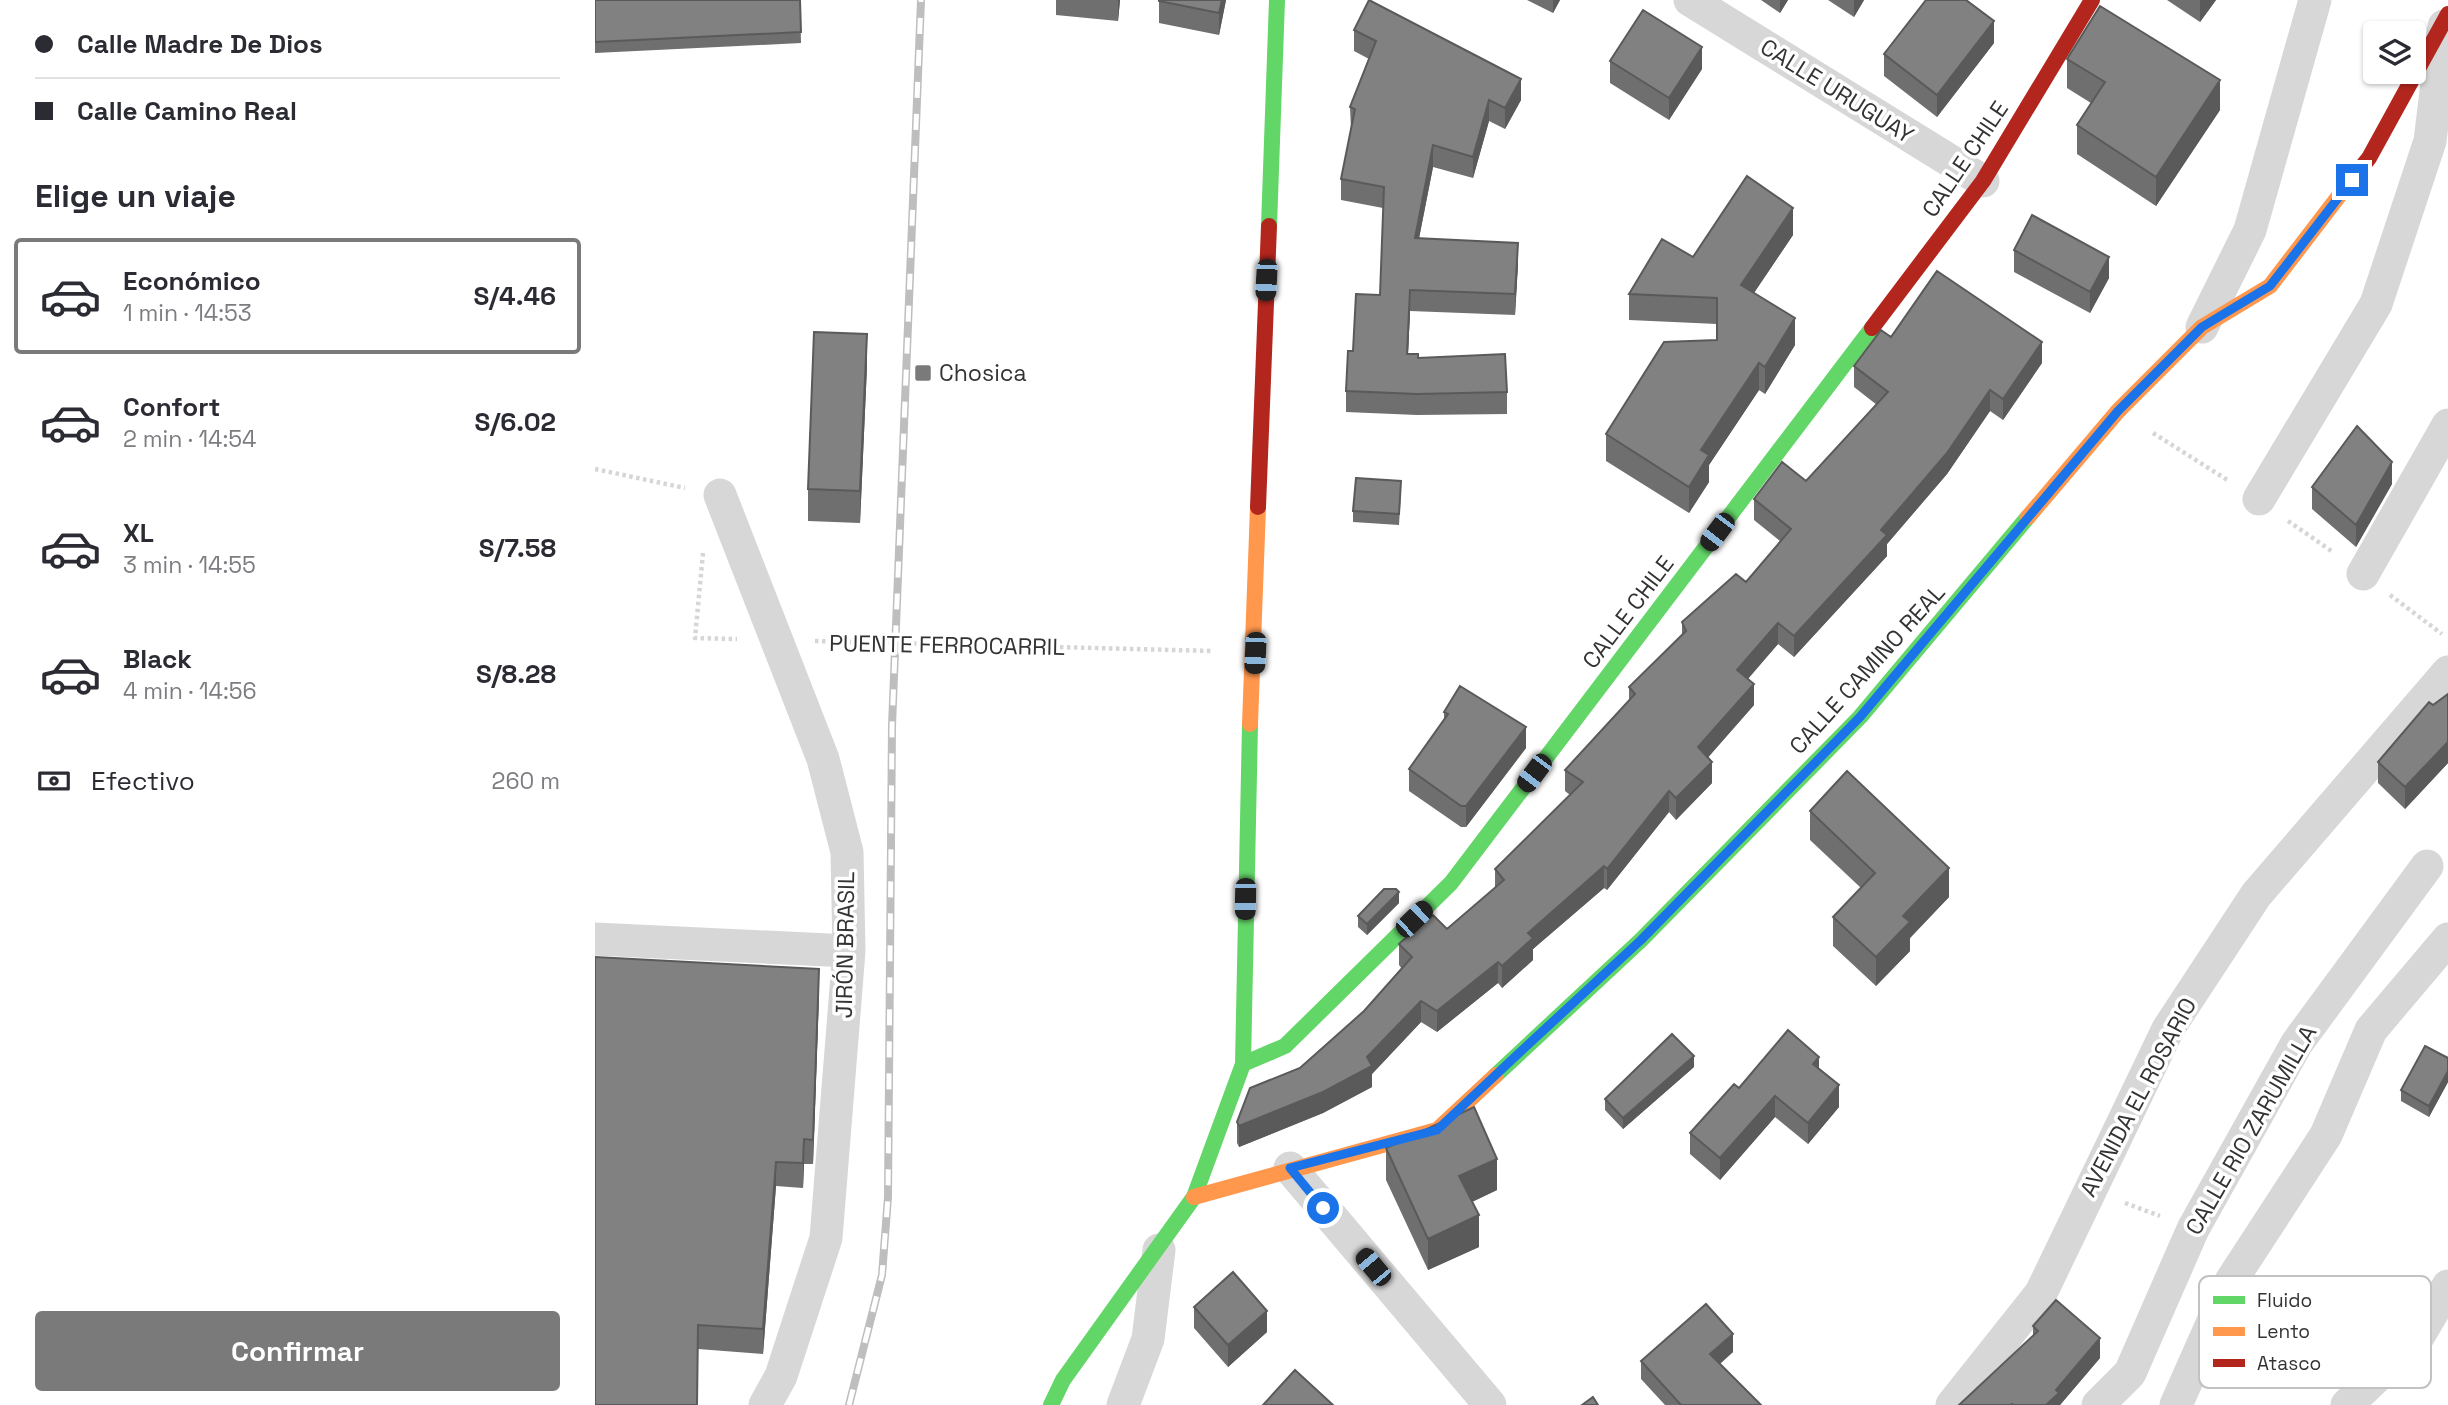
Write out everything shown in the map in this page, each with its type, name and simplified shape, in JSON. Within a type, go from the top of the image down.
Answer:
[{"type":"street","points":[[1051,1405],[1063,1380],[1159,1250],[1194,1197],[1243,1064],[1245,871],[1277,0]]},
{"type":"street","name":"CALLE URUGUAY","points":[[1691,0],[1983,181]]},
{"type":"street","name":"CALLE CHILE","points":[[1243,1064],[1285,1046],[1451,883],[1983,181],[2091,0]]},
{"type":"street","points":[[2202,327],[2250,230],[2315,0]]},
{"type":"street","points":[[2259,499],[2377,304],[2430,141],[2446,20]]},
{"type":"street","name":"CALLE CAMINO REAL","points":[[1194,1197],[1290,1168],[1437,1130],[1641,940],[1860,717],[2118,411],[2202,327],[2270,286],[2369,158],[2446,20]]},
{"type":"street","points":[[2363,574],[2448,425]]},
{"type":"street","name":"JIRÓN BRASIL","points":[[720,495],[823,759],[847,852],[849,951],[826,1238],[781,1376],[765,1405]]},
{"type":"street","name":"AVENIDA EL ROSARIO","points":[[1952,1405],[2041,1293],[2168,1029],[2256,895],[2448,672]]},
{"type":"street","name":"CALLE RIO ZARUMILLA","points":[[2098,1405],[2130,1373],[2193,1229],[2297,1043],[2427,866]]},
{"type":"street","points":[[595,939],[849,951]]},
{"type":"street","points":[[2234,1276],[2326,1135],[2371,1030],[2448,939]]},
{"type":"street","points":[[1290,1168],[1490,1405]]},
{"type":"street","points":[[1123,1405],[1148,1339],[1159,1250]]},
{"type":"street","points":[[2431,1315],[2448,1286]]},
{"type":"street","points":[[2176,1405],[2199,1353]]},
{"type":"street","points":[[2347,1405],[2365,1388]]},
{"type":"path","points":[[595,469],[720,495],[701,559],[695,638],[751,640]]},
{"type":"path","name":"PUENTE FERROCARRIL","points":[[807,641],[1198,651]]},
{"type":"path","points":[[2089,1189],[2193,1229]]},
{"type":"building","points":[[595,0],[800,0],[801,32],[595,42]]},
{"type":"building","points":[[1159,0],[1222,0],[1219,13]]},
{"type":"building","points":[[1369,0],[1521,79],[1505,108],[1489,100],[1473,157],[1433,145],[1415,238],[1518,243],[1515,294],[1410,290],[1407,354],[1418,354],[1418,358],[1505,354],[1507,392],[1417,394],[1346,391],[1348,351],[1353,351],[1356,294],[1380,295],[1384,187],[1341,179],[1355,109],[1350,107],[1376,41],[1354,30]]},
{"type":"building","points":[[1926,0],[1966,0],[1994,21],[1937,95],[1884,54]]},
{"type":"building","points":[[2100,6],[2220,80],[2156,177],[2077,125],[2105,82],[2067,59]]},
{"type":"building","points":[[1643,10],[1702,47],[1669,98],[1610,61]]},
{"type":"building","points":[[1747,176],[1793,208],[1741,285],[1795,318],[1765,367],[1759,363],[1701,450],[1709,455],[1689,487],[1606,434],[1664,342],[1717,340],[1717,298],[1629,294],[1662,239],[1693,257]]},
{"type":"building","points":[[2032,215],[2109,257],[2090,292],[2014,250]]},
{"type":"building","points":[[1937,271],[2042,342],[2003,399],[1990,390],[1947,453],[1881,530],[1887,535],[1794,636],[1778,623],[1737,670],[1754,684],[1698,747],[1712,762],[1676,798],[1669,791],[1607,869],[1604,866],[1528,933],[1533,938],[1502,966],[1498,962],[1437,1011],[1421,1001],[1367,1057],[1372,1066],[1323,1092],[1239,1126],[1237,1122],[1250,1088],[1300,1068],[1364,1011],[1412,957],[1399,944],[1401,942],[1433,915],[1447,929],[1504,880],[1495,869],[1583,782],[1565,770],[1635,694],[1629,687],[1686,631],[1682,622],[1736,574],[1746,582],[1791,529],[1754,499],[1782,462],[1806,481],[1888,392],[1854,366],[1881,330],[1891,337]]},
{"type":"building","points":[[814,332],[867,334],[860,491],[808,489]]},
{"type":"building","points":[[2357,426],[2392,462],[2356,525],[2312,487]]},
{"type":"building","points":[[1356,478],[1401,481],[1399,514],[1353,511]]},
{"type":"building","points":[[1460,686],[1526,727],[1466,806],[1461,806],[1409,769],[1448,714],[1444,712]]},
{"type":"building","points":[[2448,694],[2448,742],[2405,787],[2378,762],[2429,702],[2433,705]]},
{"type":"building","points":[[1847,771],[1949,868],[1903,916],[1910,922],[1876,957],[1833,917],[1875,873],[1810,811]]},
{"type":"building","points":[[1384,889],[1396,889],[1399,892],[1367,924],[1358,916]]},
{"type":"building","points":[[595,957],[819,969],[813,1140],[804,1139],[803,1163],[776,1162],[763,1329],[698,1325],[697,1405],[595,1405]]},
{"type":"building","points":[[1788,1030],[1819,1057],[1813,1064],[1839,1085],[1808,1123],[1775,1096],[1720,1158],[1690,1133],[1734,1084],[1739,1088]]},
{"type":"building","points":[[1672,1034],[1694,1056],[1623,1118],[1605,1099]]},
{"type":"building","points":[[2425,1046],[2448,1058],[2448,1071],[2429,1106],[2401,1090]]},
{"type":"building","points":[[1474,1107],[1497,1159],[1459,1176],[1479,1215],[1428,1239],[1386,1148]]},
{"type":"building","points":[[1233,1272],[1267,1311],[1228,1345],[1194,1307]]},
{"type":"building","points":[[2056,1300],[2100,1338],[2056,1390],[2059,1393],[2046,1405],[1959,1405],[2038,1331],[2033,1326]]},
{"type":"building","points":[[1706,1304],[1733,1334],[1710,1354],[1761,1405],[1681,1405],[1641,1361]]},
{"type":"building","points":[[1295,1370],[1333,1405],[1263,1405]]},
{"type":"building","points":[[1593,1397],[1598,1405],[1582,1405]]},
{"type":"railway","points":[[849,1405],[882,1275],[888,1197],[892,726],[921,0]]},
{"type":"traffic: fast","points":[[1269,226],[1277,0]]},
{"type":"traffic: fast","points":[[1243,1064],[1285,1046],[1451,883],[1872,328]]},
{"type":"traffic: fast","points":[[1496,1075],[1641,940],[1860,717],[2028,517]]},
{"type":"traffic: fast","points":[[1051,1405],[1063,1380],[1194,1197],[1243,1064],[1250,724]]},
{"type":"traffic: slow","points":[[2028,517],[2118,411],[2202,327],[2270,286],[2345,188]]},
{"type":"traffic: slow","points":[[1250,724],[1258,507]]},
{"type":"traffic: slow","points":[[1194,1197],[1437,1130],[1496,1075]]},
{"type":"traffic: jam","points":[[1872,328],[1983,181],[2092,0]]},
{"type":"traffic: jam","points":[[2345,188],[2369,158],[2448,14]]},
{"type":"traffic: jam","points":[[1258,507],[1269,226]]},
{"type":"place","name":"Chosica","points":[[923,373]]},
{"type":"route","points":[[1323,1208],[1290,1168],[1437,1130],[1641,940],[1860,717],[2118,411],[2202,327],[2270,286],[2352,180]]}]
